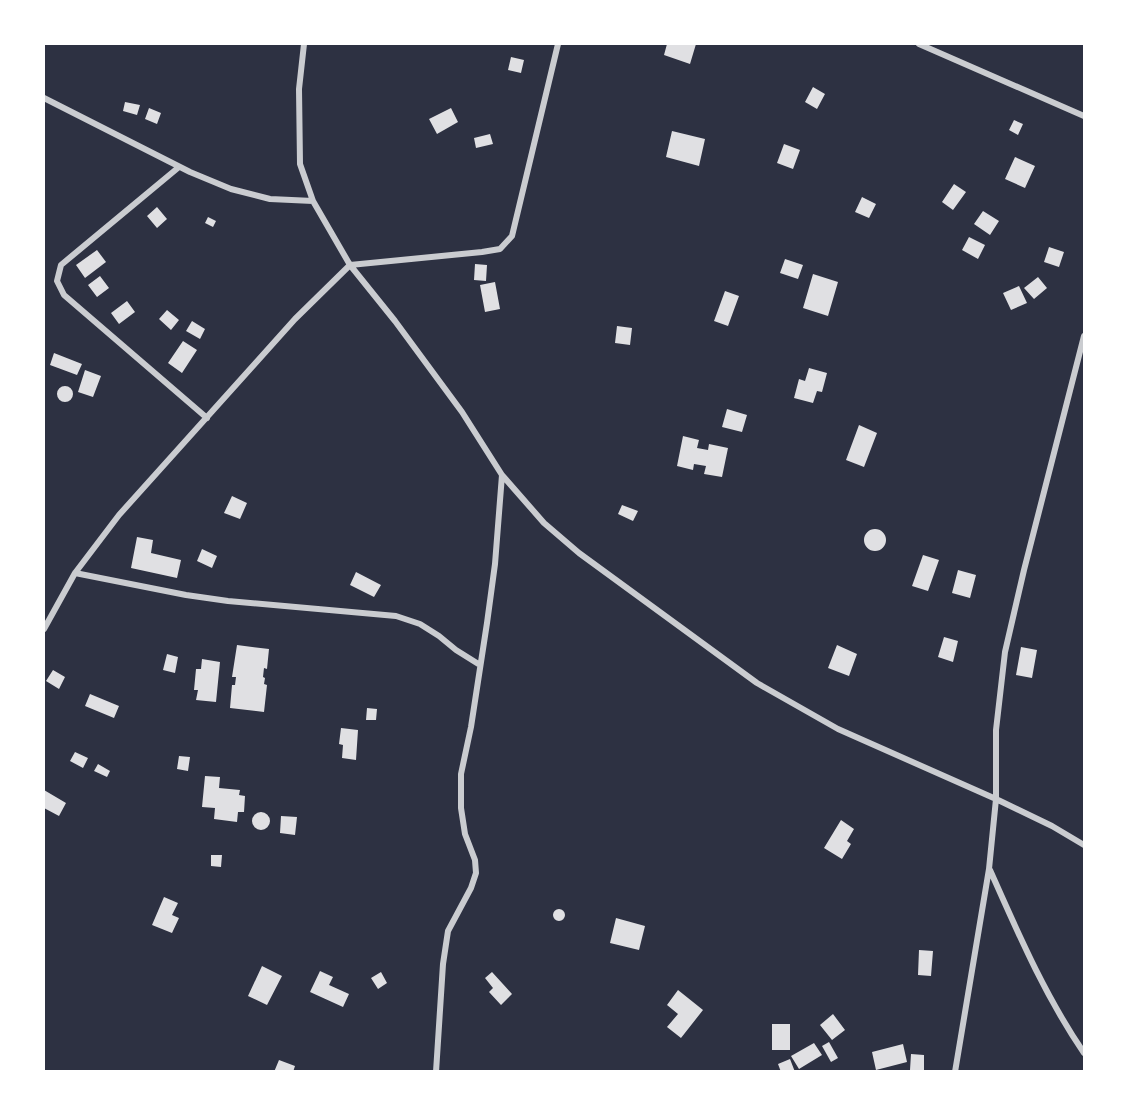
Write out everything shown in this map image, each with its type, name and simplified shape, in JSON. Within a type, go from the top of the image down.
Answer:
[{"type":"street","points":[[304,44],[299,89],[300,164],[313,201],[350,265],[395,321],[462,412],[502,475],[544,523],[579,554],[757,683],[838,729],[996,799],[1052,826],[1084,845]]},
{"type":"street","points":[[44,629],[75,573],[119,515],[295,320],[350,265],[500,249],[512,236],[558,44]]},
{"type":"street","points":[[919,44],[1084,116]]},
{"type":"street","points":[[44,99],[179,167],[231,189],[270,199],[313,201]]},
{"type":"street","points":[[179,167],[61,266],[57,281],[64,295],[207,418]]},
{"type":"street","points":[[955,1071],[989,869],[996,799],[996,730],[1005,652],[1084,336]]},
{"type":"street","points":[[436,1071],[442,964],[448,931],[471,888],[476,873],[475,860],[465,834],[461,808],[460,774],[471,727],[495,564],[502,475]]},
{"type":"street","points":[[75,573],[228,601],[396,616],[420,624],[480,665]]},
{"type":"street","points":[[989,869],[1047,992],[1084,1053]]},
{"type":"building","points":[[667,44],[696,44],[690,64],[664,55]]},
{"type":"building","points":[[511,57],[524,60],[521,73],[508,70]]},
{"type":"building","points":[[813,87],[825,94],[817,109],[805,102]]},
{"type":"building","points":[[125,102],[140,105],[137,115],[123,111]]},
{"type":"building","points":[[149,108],[161,113],[157,124],[145,119]]},
{"type":"building","points":[[451,108],[458,122],[437,134],[429,119]]},
{"type":"building","points":[[1014,120],[1023,124],[1018,135],[1009,130]]},
{"type":"building","points":[[672,131],[705,139],[699,166],[666,157]]},
{"type":"building","points":[[490,134],[493,144],[476,148],[474,138]]},
{"type":"building","points":[[784,144],[800,150],[793,169],[777,163]]},
{"type":"building","points":[[1015,157],[1035,166],[1025,188],[1005,179]]},
{"type":"building","points":[[954,184],[966,192],[953,210],[942,202]]},
{"type":"building","points":[[862,197],[876,204],[869,218],[855,212]]},
{"type":"building","points":[[157,207],[167,219],[157,228],[147,216]]},
{"type":"building","points":[[983,211],[999,221],[990,235],[974,224]]},
{"type":"building","points":[[208,217],[216,221],[213,227],[205,223]]},
{"type":"building","points":[[969,237],[985,245],[978,259],[962,250]]},
{"type":"building","points":[[1049,247],[1064,252],[1059,267],[1044,262]]},
{"type":"building","points":[[97,250],[106,262],[85,278],[76,265]]},
{"type":"building","points":[[785,259],[803,265],[798,279],[780,273]]},
{"type":"building","points":[[475,264],[487,265],[486,281],[474,280]]},
{"type":"building","points":[[813,274],[838,282],[828,316],[803,308]]},
{"type":"building","points":[[100,276],[109,288],[97,297],[88,285]]},
{"type":"building","points":[[1038,277],[1047,288],[1034,299],[1024,288]]},
{"type":"building","points":[[495,282],[500,309],[485,312],[480,285]]},
{"type":"building","points":[[1019,286],[1027,303],[1011,310],[1003,293]]},
{"type":"building","points":[[725,291],[739,296],[728,326],[714,321]]},
{"type":"building","points":[[127,301],[135,312],[119,324],[111,313]]},
{"type":"building","points":[[167,310],[179,320],[171,330],[159,319]]},
{"type":"building","points":[[192,321],[205,329],[200,339],[186,331]]},
{"type":"building","points":[[617,326],[632,328],[630,345],[615,343]]},
{"type":"building","points":[[183,341],[197,350],[182,373],[168,363]]},
{"type":"building","points":[[54,353],[82,364],[77,375],[50,365]]},
{"type":"building","points":[[809,368],[827,373],[822,392],[817,391],[813,403],[794,398],[799,379],[805,381]]},
{"type":"building","points":[[85,370],[101,376],[93,397],[78,392]]},
{"type":"building","points":[[65,386],[73,394],[65,402],[57,394]]},
{"type":"building","points":[[727,409],[747,415],[742,432],[722,427]]},
{"type":"building","points":[[859,425],[877,433],[864,467],[846,460]]},
{"type":"building","points":[[683,436],[699,440],[697,448],[708,450],[709,444],[728,448],[722,477],[704,474],[706,466],[694,464],[693,470],[677,466]]},
{"type":"building","points":[[232,496],[247,503],[240,519],[224,513]]},
{"type":"building","points":[[622,505],[638,511],[633,521],[618,514]]},
{"type":"building","points":[[875,529],[883,532],[886,540],[883,548],[875,551],[867,548],[864,540],[867,532]]},
{"type":"building","points":[[137,537],[153,540],[151,553],[181,560],[177,578],[131,568]]},
{"type":"building","points":[[202,549],[217,556],[212,568],[197,561]]},
{"type":"building","points":[[923,555],[939,560],[928,591],[912,586]]},
{"type":"building","points":[[958,570],[976,575],[970,598],[952,593]]},
{"type":"building","points":[[356,572],[381,585],[374,597],[350,585]]},
{"type":"building","points":[[944,637],[958,641],[953,662],[938,657]]},
{"type":"building","points":[[237,645],[269,649],[267,669],[264,668],[263,677],[265,678],[264,684],[267,685],[264,712],[230,708],[232,685],[235,685],[236,677],[232,677]]},
{"type":"building","points":[[837,645],[857,654],[849,676],[828,668]]},
{"type":"building","points":[[1021,647],[1037,650],[1032,678],[1016,675]]},
{"type":"building","points":[[167,654],[178,657],[175,673],[163,670]]},
{"type":"building","points":[[202,659],[220,662],[216,702],[196,700],[198,690],[194,690],[196,669],[201,669]]},
{"type":"building","points":[[53,670],[65,677],[59,689],[46,681]]},
{"type":"building","points":[[90,694],[119,706],[114,718],[85,706]]},
{"type":"building","points":[[367,708],[377,709],[376,720],[366,720]]},
{"type":"building","points":[[341,728],[358,730],[356,760],[342,758],[343,745],[339,744]]},
{"type":"building","points":[[75,752],[88,758],[83,768],[70,761]]},
{"type":"building","points":[[179,756],[190,757],[188,771],[177,769]]},
{"type":"building","points":[[98,764],[110,771],[107,777],[94,771]]},
{"type":"building","points":[[205,776],[220,777],[219,788],[240,790],[239,795],[245,796],[244,812],[238,812],[237,822],[214,819],[215,808],[202,807]]},
{"type":"building","points":[[44,790],[66,803],[59,816],[44,808]]},
{"type":"building","points":[[261,812],[269,817],[270,821],[265,829],[261,830],[253,825],[252,821],[257,813]]},
{"type":"building","points":[[281,816],[297,817],[295,835],[280,833]]},
{"type":"building","points":[[841,820],[854,829],[847,841],[851,844],[842,859],[824,848]]},
{"type":"building","points":[[211,855],[222,855],[221,867],[211,866]]},
{"type":"building","points":[[164,897],[178,903],[172,915],[179,918],[172,933],[152,925]]},
{"type":"building","points":[[561,909],[565,915],[561,921],[557,921],[553,913]]},
{"type":"building","points":[[616,918],[645,926],[639,950],[610,943]]},
{"type":"building","points":[[919,950],[933,951],[931,976],[918,975]]},
{"type":"building","points":[[262,966],[282,976],[267,1005],[248,996]]},
{"type":"building","points":[[320,971],[333,977],[329,985],[349,994],[343,1007],[310,992]]},
{"type":"building","points":[[381,972],[387,983],[378,989],[371,978]]},
{"type":"building","points":[[492,972],[512,994],[501,1005],[489,992],[493,988],[485,978]]},
{"type":"building","points":[[678,990],[703,1010],[681,1038],[667,1027],[678,1014],[667,1005]]},
{"type":"building","points":[[833,1014],[845,1030],[832,1040],[820,1025]]},
{"type":"building","points":[[772,1024],[790,1024],[790,1050],[772,1050]]},
{"type":"building","points":[[829,1042],[838,1058],[831,1062],[822,1046]]},
{"type":"building","points":[[814,1043],[822,1055],[799,1069],[791,1056]]},
{"type":"building","points":[[903,1044],[907,1062],[876,1070],[872,1052]]},
{"type":"building","points":[[911,1054],[924,1055],[924,1070],[910,1070]]},
{"type":"building","points":[[790,1059],[795,1072],[781,1072],[778,1064]]},
{"type":"building","points":[[279,1060],[295,1066],[293,1072],[274,1072]]}]
